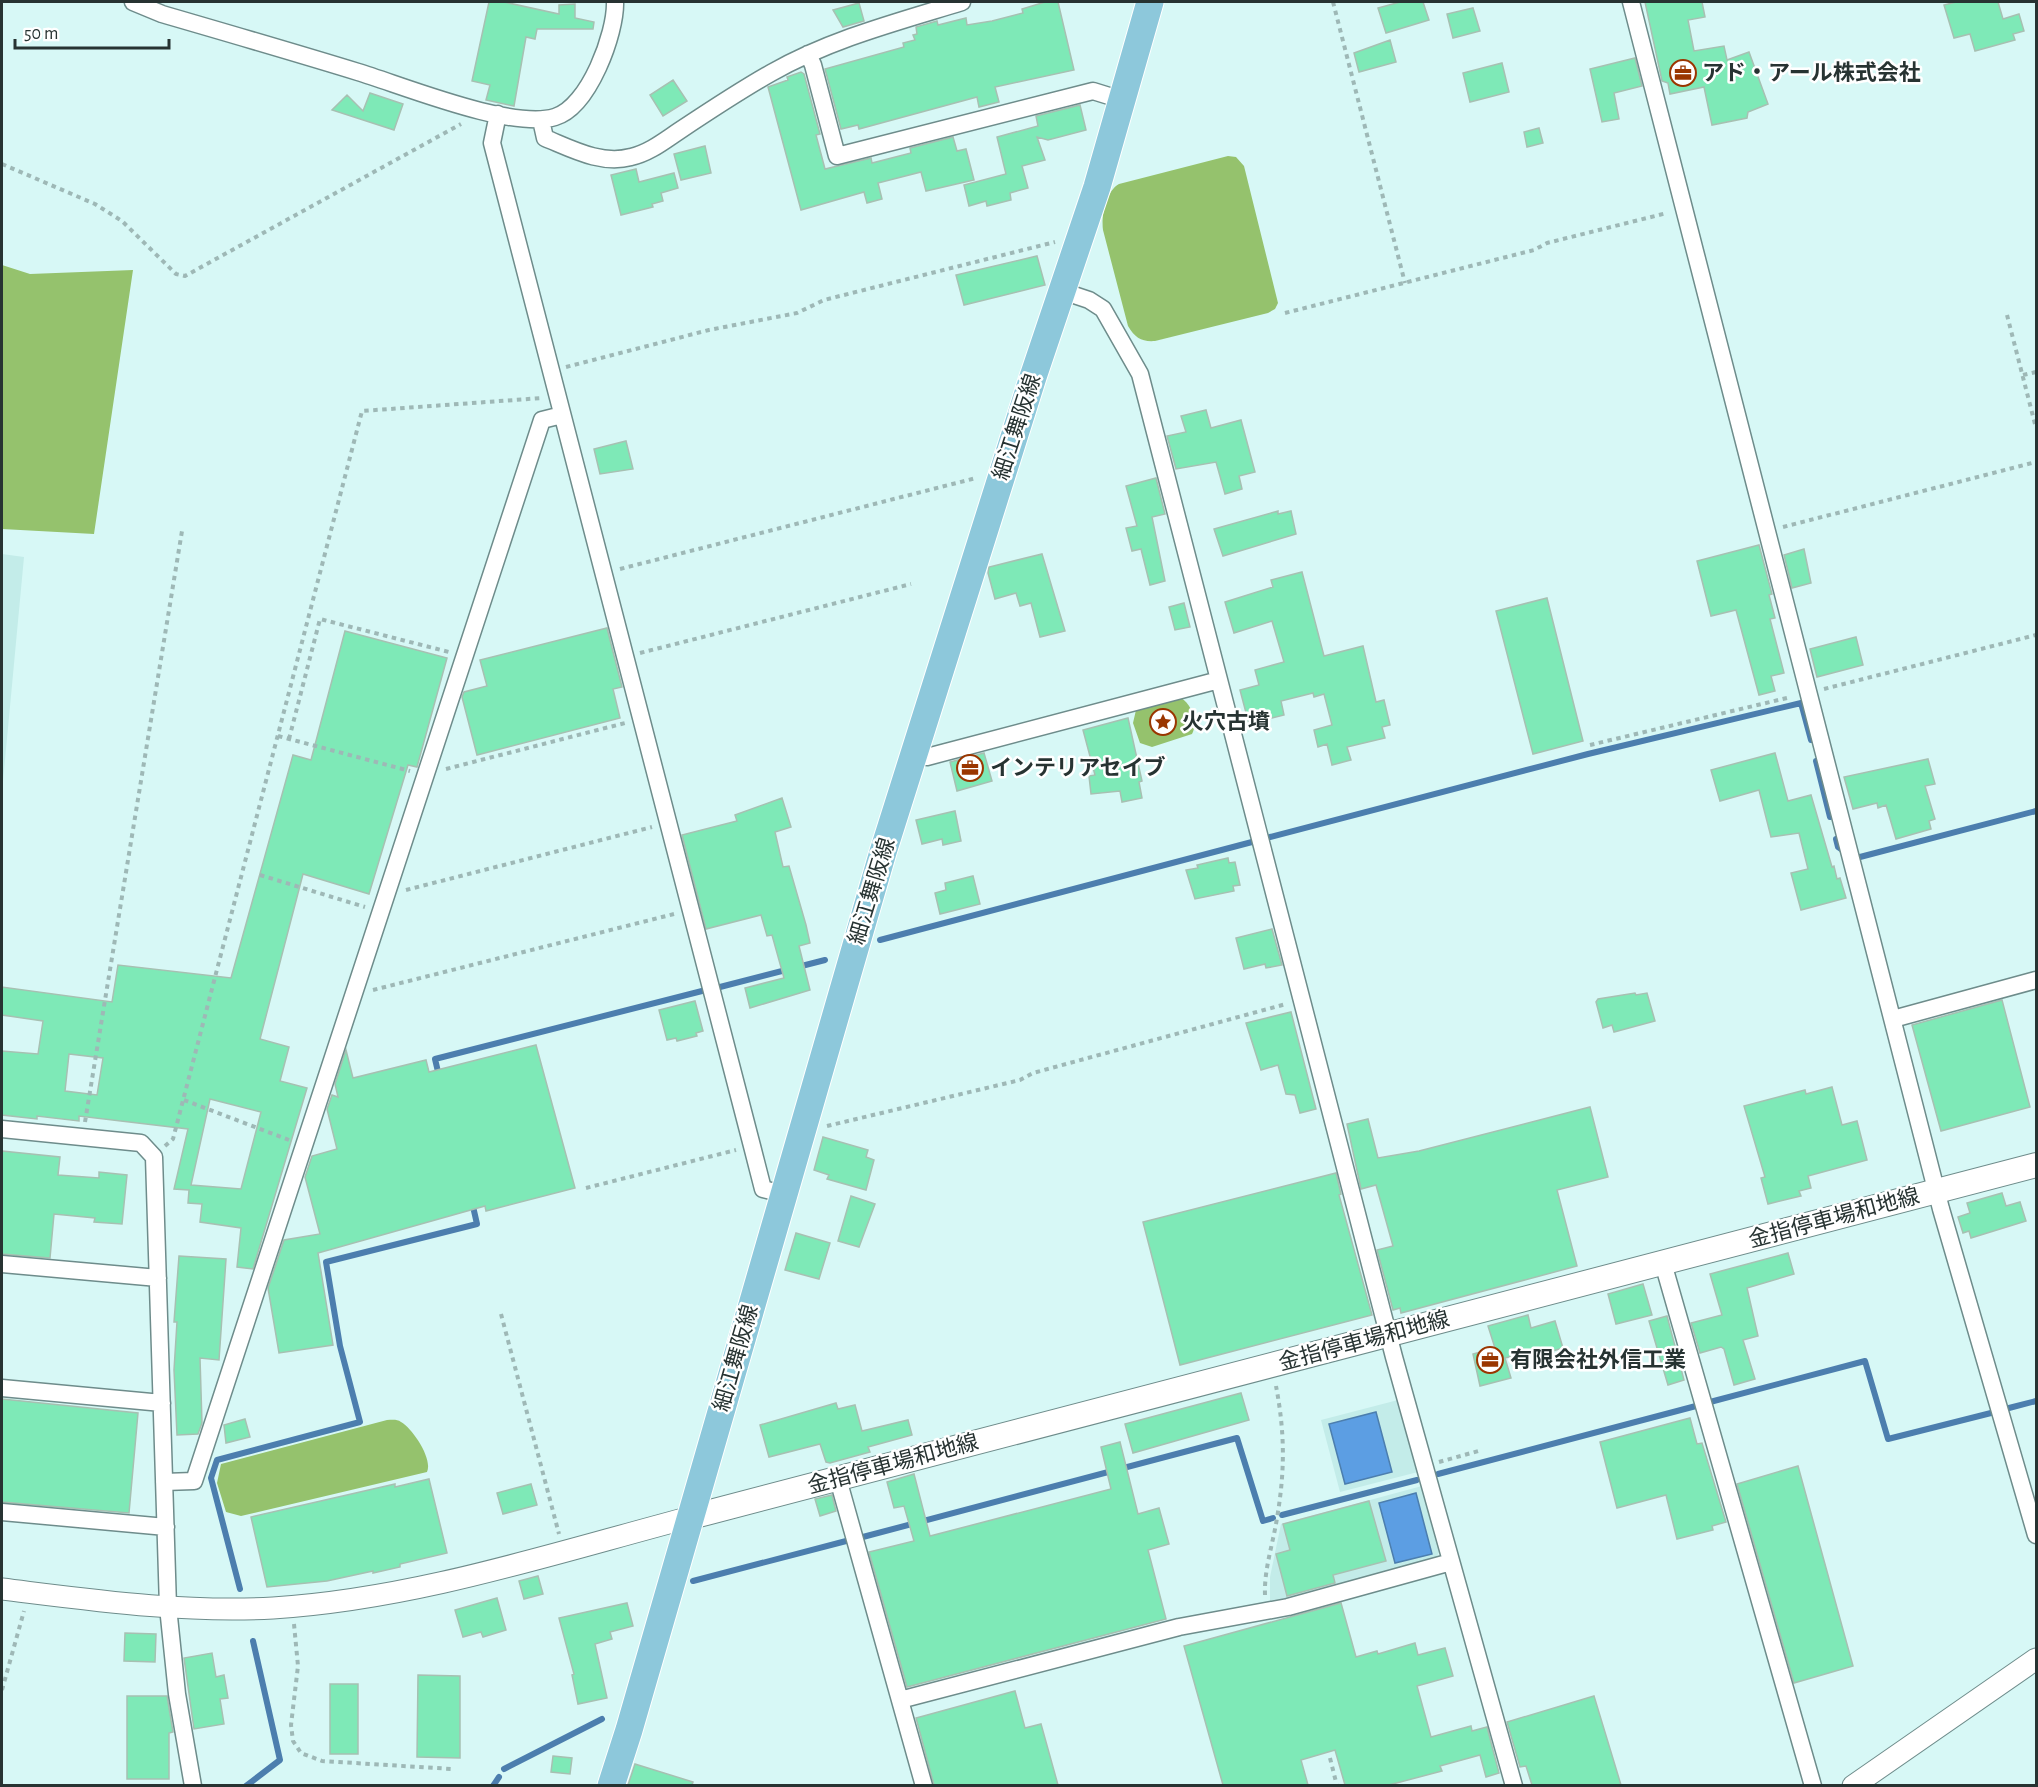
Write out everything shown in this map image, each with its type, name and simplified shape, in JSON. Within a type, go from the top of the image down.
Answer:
[{"type":"main road","name":"細江舞阪線","points":[[611,1785],[914,752],[1077,247],[1150,2]]},
{"type":"main road","name":"金指停車場和地線","points":[[691,1517],[2037,1165]]},
{"type":"street","points":[[133,2],[162,14],[476,108],[534,121],[558,117],[586,92],[601,60],[615,17],[615,2]]},
{"type":"street","points":[[541,120],[544,138],[594,158],[606,160],[632,157],[655,146],[770,73],[808,54],[859,34],[962,2]]},
{"type":"street","points":[[1631,2],[1936,1191],[2037,1535]]},
{"type":"street","points":[[808,54],[813,65],[837,156],[1093,91],[1122,100]]},
{"type":"street","points":[[498,114],[492,144],[763,1189],[783,1194]]},
{"type":"street","points":[[1062,291],[1089,300],[1103,309],[1140,374],[1389,1334],[1514,1785]]},
{"type":"street","points":[[164,1482],[194,1481],[542,420],[562,415]]},
{"type":"street","points":[[914,752],[927,757],[1220,680]]},
{"type":"street","points":[[1893,1019],[2037,980]]},
{"type":"street","points":[[2,1129],[141,1143],[154,1157],[168,1607],[177,1694],[193,1785]]},
{"type":"street","points":[[1663,1263],[1813,1785]]},
{"type":"street","points":[[2,1264],[158,1278]]},
{"type":"street","points":[[2,1388],[162,1403]]},
{"type":"street","points":[[838,1479],[924,1785]]},
{"type":"street","points":[[2,1512],[166,1527]]},
{"type":"street","points":[[2,1589],[168,1607],[233,1609],[293,1606],[398,1592],[691,1517]]},
{"type":"street","points":[[900,1700],[1179,1627],[1266,1611],[1451,1562]]},
{"type":"street","points":[[1853,1785],[2037,1659]]},
{"type":"path","points":[[1333,2],[1405,283]]},
{"type":"path","points":[[2,164],[95,204],[138,235],[176,274],[185,276],[474,117],[476,108]]},
{"type":"path","points":[[1285,314],[1684,208]]},
{"type":"path","points":[[551,370],[709,330],[797,313],[824,300],[1058,241],[1077,247]]},
{"type":"path","points":[[2007,315],[2037,428]]},
{"type":"path","points":[[2023,375],[2037,372]]},
{"type":"path","points":[[154,1157],[173,1139],[184,1100],[362,411],[540,398],[557,394]]},
{"type":"path","points":[[1767,531],[2037,462]]},
{"type":"path","points":[[603,574],[983,477]]},
{"type":"path","points":[[84,1137],[182,531]]},
{"type":"path","points":[[625,657],[911,584]]},
{"type":"path","points":[[289,739],[320,619],[465,657]]},
{"type":"path","points":[[1590,746],[2037,635]]},
{"type":"path","points":[[278,736],[427,772],[641,719]]},
{"type":"path","points":[[388,890],[395,893],[668,823]]},
{"type":"path","points":[[260,875],[381,912]]},
{"type":"path","points":[[355,991],[362,993],[690,909]]},
{"type":"path","points":[[803,1125],[816,1129],[1020,1080],[1033,1073],[1303,1000]]},
{"type":"path","points":[[184,1100],[304,1145]]},
{"type":"path","points":[[586,1188],[752,1146]]},
{"type":"path","points":[[501,1314],[564,1550]]},
{"type":"path","points":[[1266,1611],[1266,1577],[1279,1504],[1285,1435],[1271,1365]]},
{"type":"path","points":[[1424,1466],[1482,1450]]},
{"type":"path","points":[[2,1690],[27,1592]]},
{"type":"path","points":[[293,1606],[298,1666],[291,1725],[293,1741],[301,1753],[322,1761],[452,1769]]},
{"type":"path","points":[[1330,1758],[1337,1785]]},
{"type":"shaded area","points":[[2,554],[24,557],[2,792]]},
{"type":"shaded area","points":[[1398,1400],[1418,1472],[1340,1492],[1321,1420]]},
{"type":"shaded area","points":[[1422,1486],[1440,1550],[1436,1558],[1270,1602],[1270,1577],[1281,1524]]},
{"type":"green space","points":[[1228,156],[1236,157],[1244,166],[1278,303],[1275,309],[1268,313],[1155,341],[1139,338],[1128,326],[1103,230],[1104,211],[1108,198],[1114,187],[1119,184]]},
{"type":"green space","points":[[2,265],[30,274],[133,270],[94,534],[2,529]]},
{"type":"green space","points":[[1181,698],[1193,714],[1192,734],[1152,747],[1140,743],[1133,723],[1136,710]]},
{"type":"green space","points":[[387,1420],[399,1421],[416,1437],[425,1452],[427,1472],[241,1516],[226,1512],[217,1483],[221,1464]]},
{"type":"water","points":[[1376,1412],[1392,1472],[1345,1484],[1329,1424]]},
{"type":"water","points":[[1416,1493],[1432,1554],[1395,1563],[1379,1503]]},
{"type":"building","points":[[489,2],[504,2],[559,14],[559,5],[575,4],[575,18],[594,22],[593,29],[537,29],[535,39],[526,37],[514,106],[486,100],[490,85],[472,81]]},
{"type":"building","points":[[1045,2],[1058,2],[1074,70],[995,87],[999,102],[979,107],[977,97],[859,129],[858,125],[841,129],[825,69],[904,47],[903,43],[915,40],[913,35],[917,34],[916,27],[937,21],[938,25],[966,18],[967,25],[992,21],[1023,13],[1022,9]]},
{"type":"building","points":[[1400,2],[1423,2],[1429,20],[1386,33],[1378,8]]},
{"type":"building","points":[[1645,2],[1702,2],[1705,17],[1688,20],[1694,51],[1724,46],[1727,60],[1749,52],[1768,104],[1748,112],[1747,118],[1712,125],[1704,87],[1670,94],[1668,83],[1662,81]]},
{"type":"building","points":[[1956,2],[1998,2],[2003,19],[2019,14],[2024,31],[2013,34],[2015,40],[1975,51],[1970,34],[1954,38],[1944,5]]},
{"type":"building","points":[[859,3],[864,21],[843,27],[833,10]]},
{"type":"building","points":[[1473,8],[1480,31],[1453,38],[1447,14]]},
{"type":"building","points":[[1390,40],[1396,62],[1359,72],[1354,53]]},
{"type":"building","points":[[1635,58],[1642,86],[1614,93],[1619,119],[1602,122],[1590,69]]},
{"type":"building","points":[[1502,63],[1509,92],[1470,102],[1463,73]]},
{"type":"building","points":[[801,72],[804,74],[820,134],[816,135],[825,169],[871,158],[872,163],[911,153],[910,148],[953,137],[957,151],[966,149],[974,180],[926,191],[921,172],[878,183],[882,199],[867,203],[864,192],[801,210],[768,87],[788,80],[787,77]]},
{"type":"building","points":[[673,80],[687,101],[663,116],[650,95]]},
{"type":"building","points":[[370,93],[403,104],[394,130],[332,110],[347,95],[363,111]]},
{"type":"building","points":[[1080,105],[1086,130],[1048,140],[1037,137],[1045,160],[1022,166],[1028,188],[1010,193],[1011,200],[987,206],[986,201],[969,206],[964,185],[1006,174],[997,137],[1038,126],[1036,116]]},
{"type":"building","points":[[1539,128],[1543,143],[1527,147],[1524,132]]},
{"type":"building","points":[[705,146],[711,173],[681,180],[674,154]]},
{"type":"building","points":[[636,169],[639,182],[674,173],[678,188],[661,193],[663,201],[652,204],[653,207],[621,215],[611,175]]},
{"type":"building","points":[[1037,256],[1045,285],[964,305],[956,275]]},
{"type":"building","points":[[1206,410],[1211,428],[1241,420],[1255,472],[1239,476],[1242,489],[1225,494],[1216,462],[1176,469],[1167,436],[1186,432],[1181,416]]},
{"type":"building","points":[[626,441],[633,469],[600,474],[594,449]]},
{"type":"building","points":[[1156,478],[1165,514],[1152,517],[1165,581],[1150,585],[1141,549],[1132,551],[1126,528],[1137,526],[1126,486]]},
{"type":"building","points":[[1278,511],[1278,514],[1291,511],[1296,534],[1223,556],[1214,529]]},
{"type":"building","points":[[1759,545],[1772,594],[1769,595],[1775,618],[1770,619],[1784,673],[1771,676],[1775,691],[1759,695],[1736,610],[1711,616],[1697,561]]},
{"type":"building","points":[[1804,549],[1811,583],[1792,588],[1784,555]]},
{"type":"building","points":[[1042,554],[1065,631],[1040,637],[1031,603],[1020,606],[1016,593],[995,599],[988,573],[989,567]]},
{"type":"building","points":[[1302,572],[1324,656],[1363,646],[1376,702],[1384,700],[1390,725],[1382,727],[1385,738],[1347,747],[1351,760],[1332,765],[1327,744],[1318,747],[1314,730],[1332,725],[1324,694],[1314,697],[1313,693],[1281,701],[1284,715],[1249,724],[1240,690],[1259,685],[1255,670],[1284,662],[1272,621],[1234,633],[1225,602],[1273,587],[1271,580]]},
{"type":"building","points":[[1547,598],[1583,741],[1533,754],[1496,611]]},
{"type":"building","points":[[1184,603],[1190,627],[1175,630],[1169,607]]},
{"type":"building","points":[[607,628],[622,687],[613,689],[620,718],[477,755],[462,697],[464,692],[487,686],[480,660]]},
{"type":"building","points":[[345,631],[447,658],[417,767],[408,765],[369,894],[303,874],[260,1039],[289,1047],[280,1081],[307,1088],[253,1269],[237,1267],[241,1228],[200,1222],[202,1204],[188,1203],[189,1190],[174,1189],[188,1129],[79,1116],[79,1121],[2,1115],[2,1051],[38,1054],[43,1021],[2,1015],[2,987],[112,1002],[118,965],[231,978],[293,755],[311,760]],"holes":[[[69,1054],[103,1058],[97,1095],[65,1091]],[[210,1099],[261,1112],[241,1189],[191,1185]]]},
{"type":"building","points":[[1856,637],[1863,665],[1817,677],[1810,649]]},
{"type":"building","points":[[1128,718],[1142,781],[1139,782],[1142,798],[1122,802],[1120,791],[1091,794],[1089,776],[1095,775],[1083,730]]},
{"type":"building","points":[[984,753],[992,781],[957,791],[950,762]]},
{"type":"building","points":[[1775,753],[1788,801],[1811,795],[1832,867],[1834,866],[1837,879],[1840,878],[1846,898],[1801,910],[1791,873],[1808,869],[1799,833],[1771,837],[1759,790],[1720,801],[1711,770]]},
{"type":"building","points":[[1928,759],[1935,784],[1925,786],[1935,819],[1929,821],[1931,829],[1896,839],[1886,805],[1878,808],[1877,803],[1853,809],[1844,777]]},
{"type":"building","points":[[782,798],[791,827],[775,832],[783,867],[789,866],[810,943],[799,946],[810,990],[750,1008],[745,988],[784,978],[772,935],[767,936],[761,915],[706,929],[682,835],[737,821],[735,815]]},
{"type":"building","points":[[955,811],[961,841],[943,845],[942,839],[922,844],[916,820]]},
{"type":"building","points":[[1228,858],[1229,863],[1235,862],[1240,885],[1233,886],[1234,891],[1195,899],[1186,870]]},
{"type":"building","points":[[973,876],[980,904],[940,914],[935,893],[946,890],[945,883]]},
{"type":"building","points":[[1272,929],[1282,965],[1266,968],[1265,964],[1244,969],[1236,938]]},
{"type":"building","points":[[1635,993],[1636,995],[1647,993],[1655,1021],[1614,1032],[1612,1025],[1603,1028],[1596,1002],[1598,999]]},
{"type":"building","points":[[2002,1000],[2030,1107],[1941,1131],[1912,1025]]},
{"type":"building","points":[[695,1001],[703,1031],[696,1033],[697,1036],[677,1041],[676,1038],[667,1040],[659,1010]]},
{"type":"building","points":[[1291,1012],[1316,1109],[1300,1113],[1295,1095],[1286,1094],[1278,1065],[1261,1070],[1246,1023]]},
{"type":"building","points":[[536,1045],[575,1188],[486,1211],[485,1206],[318,1253],[333,1345],[279,1353],[268,1288],[284,1240],[320,1234],[305,1177],[312,1156],[337,1149],[327,1109],[332,1095],[338,1097],[335,1084],[346,1050],[353,1078],[426,1060],[429,1072]]},
{"type":"building","points":[[1832,1087],[1842,1125],[1857,1121],[1867,1160],[1808,1176],[1811,1188],[1799,1191],[1801,1196],[1768,1204],[1761,1178],[1765,1177],[1744,1106],[1805,1090],[1806,1094]]},
{"type":"building","points":[[1590,1107],[1608,1177],[1557,1190],[1577,1266],[1401,1313],[1400,1308],[1393,1310],[1377,1250],[1393,1246],[1376,1185],[1361,1189],[1347,1124],[1368,1119],[1378,1158],[1419,1151]]},
{"type":"building","points":[[823,1137],[868,1150],[866,1157],[874,1160],[866,1190],[827,1179],[829,1175],[814,1170]]},
{"type":"building","points":[[2,1151],[60,1157],[58,1175],[99,1178],[99,1172],[127,1175],[122,1224],[94,1222],[95,1218],[54,1214],[50,1258],[2,1254]]},
{"type":"building","points":[[1336,1173],[1341,1194],[1339,1195],[1372,1315],[1180,1365],[1143,1222]]},
{"type":"building","points":[[2002,1193],[2006,1206],[2020,1202],[2026,1221],[1971,1238],[1969,1231],[1963,1233],[1958,1217],[1970,1213],[1967,1203]]},
{"type":"building","points":[[851,1196],[875,1204],[859,1247],[838,1241]]},
{"type":"building","points":[[796,1233],[830,1243],[819,1279],[785,1270]]},
{"type":"building","points":[[1788,1253],[1794,1274],[1747,1288],[1758,1336],[1743,1340],[1755,1379],[1734,1385],[1724,1349],[1721,1347],[1700,1353],[1691,1323],[1722,1315],[1710,1274]]},
{"type":"building","points":[[179,1256],[226,1259],[219,1360],[200,1358],[202,1423],[198,1434],[177,1435],[174,1370],[177,1322],[174,1322]]},
{"type":"building","points":[[1643,1284],[1652,1315],[1616,1324],[1608,1294]]},
{"type":"building","points":[[1528,1315],[1531,1328],[1555,1321],[1563,1348],[1542,1354],[1540,1349],[1505,1358],[1511,1378],[1480,1386],[1473,1354],[1495,1348],[1488,1326]]},
{"type":"building","points":[[1667,1316],[1684,1380],[1668,1385],[1649,1321]]},
{"type":"building","points":[[1241,1393],[1249,1420],[1133,1453],[1125,1424]]},
{"type":"building","points":[[2,1399],[138,1413],[129,1513],[2,1502]]},
{"type":"building","points":[[836,1403],[838,1409],[855,1405],[862,1431],[908,1420],[912,1435],[868,1447],[870,1452],[830,1463],[826,1462],[820,1444],[769,1457],[760,1425]]},
{"type":"building","points":[[1690,1418],[1697,1444],[1702,1443],[1726,1522],[1712,1526],[1713,1530],[1677,1539],[1666,1495],[1617,1508],[1600,1442]]},
{"type":"building","points":[[245,1419],[250,1437],[226,1443],[224,1425]]},
{"type":"building","points":[[1120,1442],[1138,1514],[1159,1508],[1169,1544],[1148,1550],[1166,1619],[907,1687],[869,1552],[914,1541],[904,1506],[894,1508],[887,1482],[914,1474],[930,1536],[1111,1489],[1101,1447]]},
{"type":"building","points":[[1798,1466],[1853,1666],[1794,1683],[1737,1484]]},
{"type":"building","points":[[429,1479],[447,1553],[373,1573],[373,1571],[327,1581],[267,1587],[251,1517],[395,1484],[395,1487]]},
{"type":"building","points":[[531,1484],[537,1505],[503,1514],[497,1493]]},
{"type":"building","points":[[832,1495],[836,1511],[820,1516],[815,1499]]},
{"type":"building","points":[[1369,1501],[1386,1561],[1333,1575],[1335,1583],[1287,1596],[1276,1554],[1290,1550],[1283,1524]]},
{"type":"building","points":[[538,1576],[543,1594],[524,1599],[519,1581]]},
{"type":"building","points":[[497,1598],[506,1630],[483,1637],[481,1632],[463,1637],[455,1610]]},
{"type":"building","points":[[627,1603],[633,1626],[610,1632],[612,1639],[595,1644],[607,1698],[578,1704],[572,1675],[574,1674],[559,1618]]},
{"type":"building","points":[[1341,1603],[1356,1657],[1377,1651],[1378,1654],[1415,1643],[1418,1655],[1445,1648],[1453,1676],[1417,1686],[1431,1737],[1471,1726],[1472,1731],[1487,1727],[1499,1773],[1486,1777],[1480,1755],[1440,1766],[1442,1771],[1389,1785],[1345,1785],[1335,1750],[1301,1760],[1308,1785],[1223,1785],[1184,1646]]},
{"type":"building","points":[[125,1633],[156,1634],[155,1662],[124,1661]]},
{"type":"building","points":[[212,1653],[216,1677],[224,1675],[228,1698],[220,1699],[224,1724],[194,1729],[184,1658]]},
{"type":"building","points":[[418,1675],[460,1676],[460,1758],[417,1757]]},
{"type":"building","points":[[330,1684],[358,1684],[358,1754],[330,1754]]},
{"type":"building","points":[[1015,1691],[1025,1728],[1041,1724],[1058,1785],[934,1785],[916,1718]]},
{"type":"building","points":[[127,1696],[167,1696],[173,1732],[169,1733],[169,1779],[127,1779]]},
{"type":"building","points":[[1594,1696],[1621,1785],[1532,1785],[1526,1766],[1520,1767],[1507,1722]]},
{"type":"building","points":[[553,1756],[572,1758],[570,1774],[551,1772]]},
{"type":"building","points":[[635,1764],[693,1782],[692,1785],[628,1785]]},
{"type":"waterway","points":[[1270,837],[1588,754],[1801,703],[1811,740]]},
{"type":"waterway","points":[[1816,761],[1830,817]]},
{"type":"waterway","points":[[1860,857],[2036,811]]},
{"type":"waterway","points":[[1836,839],[1841,849]]},
{"type":"waterway","points":[[880,940],[1252,842]]},
{"type":"waterway","points":[[720,987],[825,960]]},
{"type":"waterway","points":[[439,1076],[435,1059],[702,991]]},
{"type":"waterway","points":[[240,1589],[211,1478],[217,1460],[360,1422],[340,1346],[326,1262],[477,1224],[472,1202]]},
{"type":"waterway","points":[[1710,1402],[1865,1361],[1888,1439],[1991,1413]]},
{"type":"waterway","points":[[2009,1408],[2036,1401]]},
{"type":"waterway","points":[[1438,1474],[1696,1406]]},
{"type":"waterway","points":[[859,1538],[1237,1438],[1263,1521],[1273,1518]]},
{"type":"waterway","points":[[1282,1515],[1417,1480]]},
{"type":"waterway","points":[[693,1581],[850,1540]]},
{"type":"waterway","points":[[246,1786],[280,1760],[253,1641]]},
{"type":"waterway","points":[[504,1769],[602,1719]]},
{"type":"waterway","points":[[493,1786],[499,1777]]},
{"type":"place","name":"アド・アール株式会社","points":[[1683,73]]},
{"type":"place","name":"火穴古墳","points":[[1163,722]]},
{"type":"place","name":"インテリアセイブ","points":[[970,768]]},
{"type":"place","name":"有限会社外信工業","points":[[1490,1360]]}]
